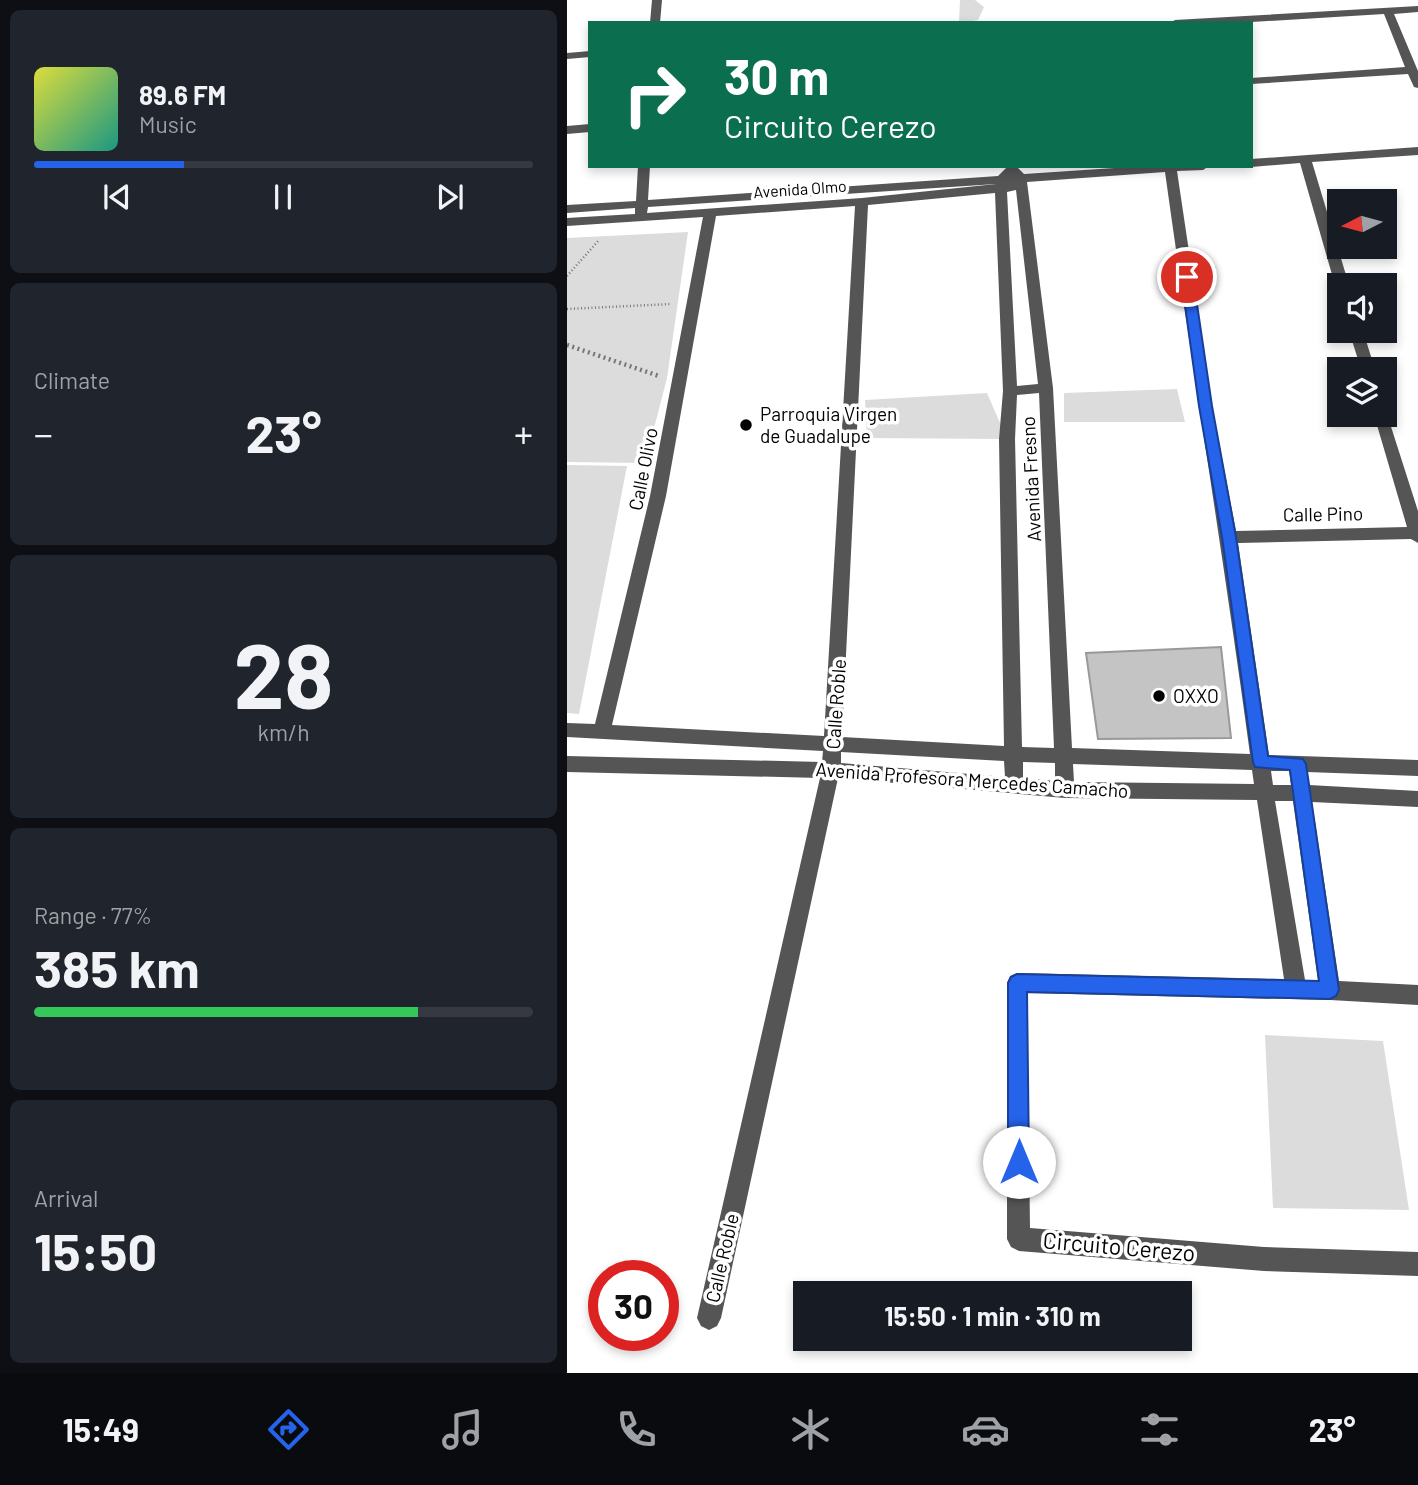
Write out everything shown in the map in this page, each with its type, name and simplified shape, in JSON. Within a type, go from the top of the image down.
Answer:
[{"type":"street","points":[[655,21],[657,0]]},
{"type":"street","points":[[1208,21],[1418,9]]},
{"type":"street","points":[[1388,10],[1418,85]]},
{"type":"street","points":[[567,56],[588,54]]},
{"type":"street","points":[[1253,81],[1411,70]]},
{"type":"street","points":[[567,130],[588,128]]},
{"type":"street","points":[[1253,163],[1418,150]]},
{"type":"street","points":[[1305,159],[1338,273]]},
{"type":"street","points":[[640,217],[644,168]]},
{"type":"street","name":"Avenida Olmo","points":[[567,209],[1182,168]]},
{"type":"street","points":[[1171,169],[1205,406],[1229,537],[1296,989]]},
{"type":"street","name":"Avenida Olmo","points":[[567,222],[862,202],[1015,178]]},
{"type":"street","name":"Avenida Fresno","points":[[1015,178],[1047,388],[1065,790]]},
{"type":"street","name":"Avenida Fresno","points":[[1014,787],[1007,439],[1015,178]]},
{"type":"street","name":"Calle Roble","points":[[709,1318],[831,770],[862,202]]},
{"type":"street","name":"Calle Olivo","points":[[602,731],[658,496],[710,212]]},
{"type":"street","points":[[1010,391],[1047,388]]},
{"type":"street","points":[[1385,427],[1418,534]]},
{"type":"street","name":"Calle Pino","points":[[1229,537],[1418,534]]},
{"type":"street","name":"Avenida Profesora Mercedes Camacho","points":[[567,730],[1013,754],[1418,768]]},
{"type":"street","name":"Avenida Profesora Mercedes Camacho","points":[[567,764],[831,770],[1065,790],[1300,793],[1418,799]]},
{"type":"street","points":[[1297,764],[1330,990]]},
{"type":"street","name":"Circuito Cerezo","points":[[1418,995],[1330,990],[1017,983],[1019,1239],[1264,1259],[1418,1264]]},
{"type":"path","points":[[567,276],[618,218]]},
{"type":"path","points":[[567,309],[677,304]]},
{"type":"path","points":[[567,345],[667,378]]},
{"type":"shaded area","points":[[960,0],[975,0],[984,7],[978,20],[959,21]]},
{"type":"shaded area","points":[[688,232],[667,378],[645,463],[567,462],[567,238]]},
{"type":"shaded area","points":[[1177,389],[1185,422],[1064,422],[1064,393]]},
{"type":"shaded area","points":[[987,393],[1007,439],[867,438],[865,400]]},
{"type":"shaded area","points":[[567,465],[627,466],[579,714],[567,713]]},
{"type":"shaded area","points":[[1265,1035],[1383,1041],[1409,1210],[1273,1208]]},
{"type":"building","name":"OXXO","points":[[1221,647],[1231,738],[1098,739],[1086,653]]},
{"type":"place","name":"Parroquia Virgen de Guadalupe","points":[[746,425]]},
{"type":"place","name":"OXXO","points":[[1159,696]]},
{"type":"route","points":[[1019,1162],[1017,983],[1235,990],[1330,990],[1297,764],[1261,762],[1229,537],[1205,406],[1187,277]]}]
